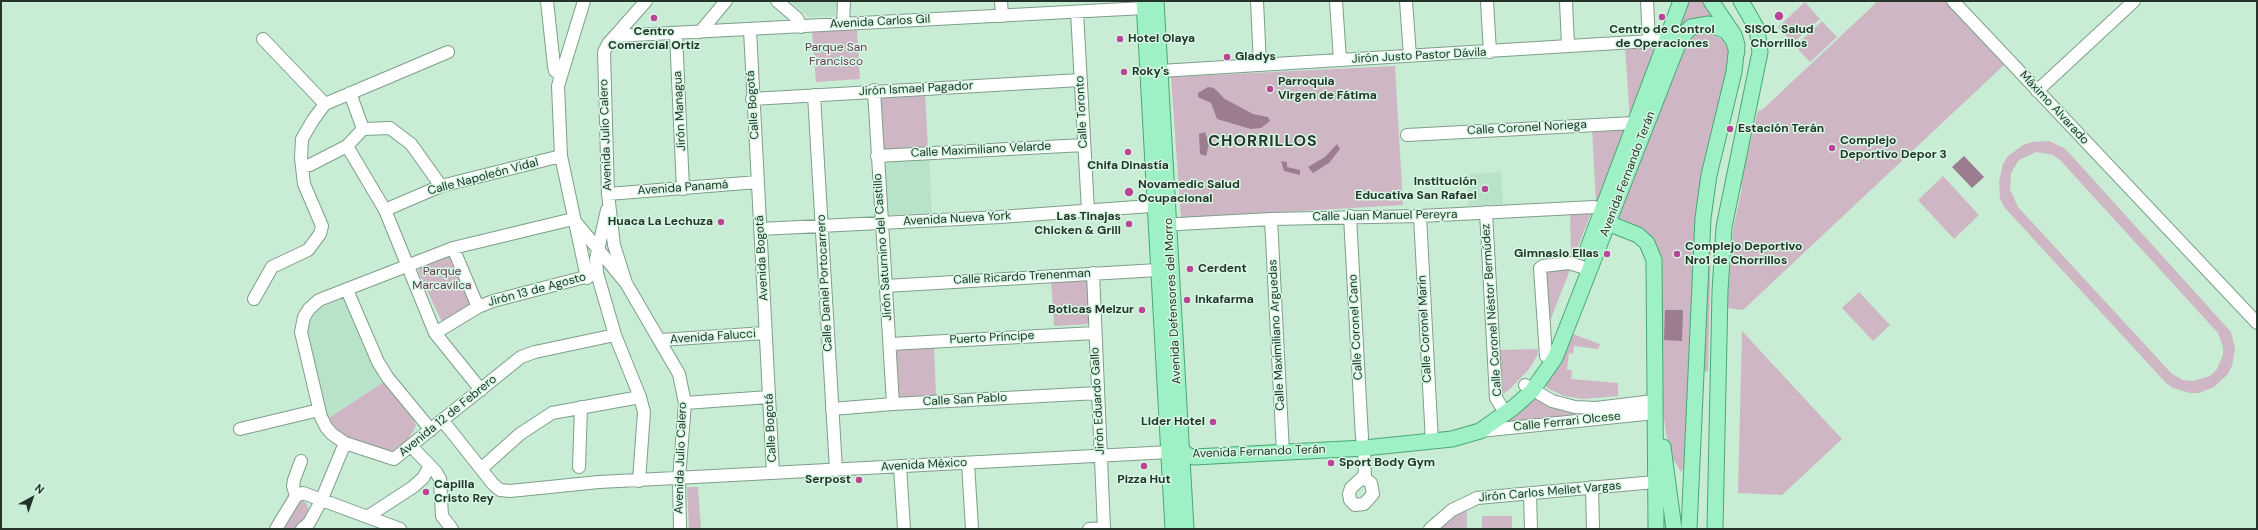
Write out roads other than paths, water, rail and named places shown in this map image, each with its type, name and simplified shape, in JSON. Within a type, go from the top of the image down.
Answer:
[{"type":"main road","name":"Avenida Fernando Terán","points":[[1176,452],[1188,447],[1283,447],[1465,436],[1480,431],[1514,407],[1555,358],[1672,42],[1681,1]]},
{"type":"main road","points":[[1689,529],[1703,218],[1712,160],[1734,72],[1737,52],[1734,35],[1711,1]]},
{"type":"main road","points":[[1715,529],[1720,290],[1724,228],[1760,52],[1759,36],[1744,6],[1736,1]]},
{"type":"main road","name":"Avenida Defensores del Morro","points":[[1148,3],[1160,71],[1161,205]]},
{"type":"main road","name":"Avenida Defensores del Morro","points":[[1148,3],[1176,452],[1172,529]]},
{"type":"main road","name":"Avenida Fernando Terán","points":[[1672,42],[1691,27],[1709,24],[1726,31],[1733,40],[1737,52]]},
{"type":"main road","name":"Avenida Fernando Terán","points":[[1431,437],[1471,425],[1529,388],[1546,356],[1582,267],[1606,217]]},
{"type":"main road","points":[[1606,217],[1638,235],[1647,244],[1652,255],[1656,529]]},
{"type":"main road","name":"Avenida Defensores del Morro","points":[[1162,225],[1158,270],[1176,452],[1186,529]]},
{"type":"main road","points":[[1654,407],[1663,447],[1674,529]]},
{"type":"street","points":[[547,1],[554,66],[555,71],[560,75]]},
{"type":"street","points":[[584,1],[574,38],[560,75],[558,86],[561,156],[573,219],[614,335],[640,397],[644,412],[639,481]]},
{"type":"street","name":"Avenida Julio Calero","points":[[626,283],[614,245],[608,199],[604,52],[615,36],[646,1]]},
{"type":"street","points":[[700,32],[726,1]]},
{"type":"street","points":[[777,1],[797,18],[801,27]]},
{"type":"street","points":[[843,24],[844,1]]},
{"type":"street","points":[[1001,1],[1002,16]]},
{"type":"street","points":[[1257,1],[1260,65]]},
{"type":"street","points":[[1336,1],[1340,60]]},
{"type":"street","points":[[1406,1],[1410,56]]},
{"type":"street","points":[[1487,1],[1490,52]]},
{"type":"street","points":[[1566,1],[1568,46]]},
{"type":"street","points":[[1646,1],[1649,41]]},
{"type":"street","name":"Máximo Alvarado","points":[[1953,1],[2257,323]]},
{"type":"street","points":[[2037,90],[2134,1]]},
{"type":"street","name":"Avenida Carlos Gil","points":[[615,36],[1077,12],[1148,3]]},
{"type":"street","name":"Calle Toronto","points":[[1077,12],[1088,211]]},
{"type":"street","name":"Calle Bogotá","points":[[750,30],[752,99],[758,181]]},
{"type":"street","name":"Jirón Managua","points":[[676,34],[683,188]]},
{"type":"street","points":[[264,39],[325,104]]},
{"type":"street","name":"Jirón Justo Pastor Dávila","points":[[1160,71],[1490,52],[1649,41],[1672,42]]},
{"type":"street","points":[[254,299],[272,268],[308,250],[320,234],[321,222],[304,184],[302,139],[313,120],[325,104],[448,52]]},
{"type":"street","name":"Jirón Ismael Pagador","points":[[752,99],[874,90],[1080,80]]},
{"type":"street","name":"Jirón Saturnino del Castillo","points":[[874,90],[893,404]]},
{"type":"street","points":[[350,93],[363,129]]},
{"type":"street","name":"Calle Daniel Portocarrero","points":[[814,95],[836,470]]},
{"type":"street","name":"Calle Coronel Noriega","points":[[1407,135],[1641,124]]},
{"type":"street","points":[[302,166],[310,165],[347,146],[363,129],[390,128],[402,136],[442,186]]},
{"type":"street","name":"Calle Maximiliano Velarde","points":[[877,156],[1084,145]]},
{"type":"street","points":[[347,146],[385,210],[435,333],[481,390]]},
{"type":"street","name":"Calle Napoleón Vidal","points":[[385,210],[442,186],[561,156]]},
{"type":"street","name":"Avenida Panamá","points":[[608,199],[683,188],[758,181]]},
{"type":"street","name":"Avenida Bogotá","points":[[758,181],[766,334]]},
{"type":"street","points":[[592,275],[608,199]]},
{"type":"street","name":"Avenida Nueva York","points":[[760,229],[1088,211],[1161,205]]},
{"type":"street","name":"Calle Juan Manuel Pereyra","points":[[1162,225],[1350,216],[1420,216],[1594,207],[1606,217]]},
{"type":"street","name":"Calle Coronel Néstor Bermúdez","points":[[1486,212],[1496,398],[1501,406]]},
{"type":"street","name":"Calle Coronel Cano","points":[[1350,216],[1366,478]]},
{"type":"street","name":"Calle Coronel Marín","points":[[1420,216],[1431,437]]},
{"type":"street","name":"Avenida Julio Calero","points":[[573,219],[626,283],[680,374],[685,403],[679,479],[680,529]]},
{"type":"street","name":"Avenida 12 de Febrero","points":[[573,219],[453,248],[320,300],[309,309],[302,324],[301,332],[319,410],[326,427],[332,434],[345,444],[394,459],[412,447],[521,357],[535,352],[614,335]]},
{"type":"street","name":"Calle Maximiliano Arguedas","points":[[1270,219],[1283,447]]},
{"type":"street","points":[[453,248],[478,307]]},
{"type":"street","points":[[1546,356],[1540,268],[1543,266],[1569,263],[1582,267]]},
{"type":"street","name":"Calle Ricardo Trenenman","points":[[886,286],[1158,270]]},
{"type":"street","name":"Jirón Eduardo Gallo","points":[[1093,273],[1104,529]]},
{"type":"street","name":"Jirón 13 de Agosto","points":[[435,333],[478,307],[493,301],[592,275]]},
{"type":"street","points":[[347,290],[381,367],[402,397],[431,430]]},
{"type":"street","name":"Puerto Príncipe","points":[[890,344],[1095,332]]},
{"type":"street","name":"Calle Bogotá","points":[[766,334],[773,473]]},
{"type":"street","name":"Avenida Falucci","points":[[661,340],[766,334]]},
{"type":"street","name":"Calle Ferrari Olcese","points":[[1529,388],[1552,400],[1575,407],[1654,407]]},
{"type":"street","name":"Calle San Pablo","points":[[832,409],[893,404],[1098,393]]},
{"type":"street","points":[[442,421],[482,468],[520,434],[552,413],[640,397]]},
{"type":"street","points":[[685,403],[769,397]]},
{"type":"street","name":"Calle Ferrari Olcese","points":[[1480,431],[1654,407]]},
{"type":"street","points":[[579,467],[581,408]]},
{"type":"street","points":[[240,430],[319,410]]},
{"type":"street","points":[[302,529],[309,523],[321,501],[345,444]]},
{"type":"street","points":[[412,447],[440,479],[442,516],[439,529]]},
{"type":"street","name":"Avenida México","points":[[482,468],[500,490],[510,490],[599,482],[1176,452]]},
{"type":"street","points":[[296,496],[293,486],[301,461]]},
{"type":"street","points":[[968,463],[972,529]]},
{"type":"street","points":[[367,517],[414,487],[423,478],[430,466]]},
{"type":"street","points":[[900,466],[904,529]]},
{"type":"street","name":"Jirón Carlos Mellet Vargas","points":[[1430,529],[1452,510],[1471,499],[1655,482]]},
{"type":"street","points":[[1592,487],[1593,529]]},
{"type":"street","points":[[276,529],[296,496],[303,493],[321,501],[400,529]]},
{"type":"street","points":[[1530,493],[1531,529]]},
{"type":"street","points":[[442,516],[452,529]]},
{"type":"street","points":[[1089,529],[1104,529]]},
{"type":"place","name":"SISOL Salud Chorrillos","points":[[1779,16]]},
{"type":"place","name":"Centro de Control de Operaciones","points":[[1662,17]]},
{"type":"place","name":"Centro Comercial Ortiz","points":[[654,18]]},
{"type":"place","name":"Hotel Olaya","points":[[1120,39]]},
{"type":"place","name":"Gladys","points":[[1227,57]]},
{"type":"place","name":"Roky's","points":[[1124,72]]},
{"type":"place","name":"Parroquia Virgen de Fátima","points":[[1270,89]]},
{"type":"place","name":"Estación Terán","points":[[1730,129]]},
{"type":"place","name":"Complejo Deportivo Depor 3","points":[[1832,148]]},
{"type":"place","name":"Chifa Dinastía","points":[[1128,152]]},
{"type":"place","name":"Institución Educativa San Rafael","points":[[1485,189]]},
{"type":"place","name":"Novamedic Salud Ocupacional","points":[[1129,192]]},
{"type":"place","name":"Huaca La Lechuza","points":[[721,222]]},
{"type":"place","name":"Las Tinajas Chicken & Grill","points":[[1129,224]]},
{"type":"place","name":"Gimnasio Ellas","points":[[1607,254]]},
{"type":"place","name":"Complejo Deportivo Nro1 de Chorrillos","points":[[1677,254]]},
{"type":"place","name":"Cerdent","points":[[1190,269]]},
{"type":"place","name":"Inkafarma","points":[[1187,300]]},
{"type":"place","name":"Boticas Melzur","points":[[1142,310]]},
{"type":"place","name":"Lider Hotel","points":[[1213,422]]},
{"type":"place","name":"Sport Body Gym","points":[[1331,463]]},
{"type":"place","name":"Pizza Hut","points":[[1144,466]]},
{"type":"place","name":"Serpost","points":[[859,480]]},
{"type":"place","name":"Capilla Cristo Rey","points":[[426,492]]},
{"type":"district","name":"CHORRILLOS","points":[[1263,142]]},
{"type":"park label","name":"Parque San Francisco","points":[[836,55]]},
{"type":"park label","name":"Parque Marcavilca","points":[[442,279]]}]
